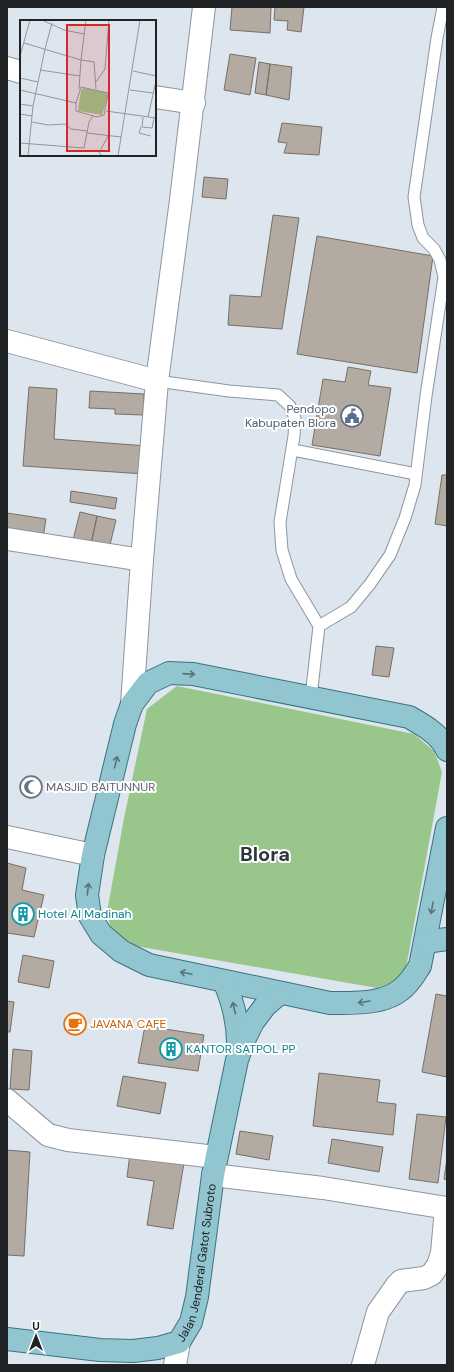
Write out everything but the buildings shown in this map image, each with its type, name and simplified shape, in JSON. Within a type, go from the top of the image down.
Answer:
[{"type":"main road","points":[[447,750],[429,728],[409,717],[193,674],[169,673],[148,683],[132,704],[125,724],[93,855],[87,895],[90,916],[101,934],[121,951],[149,966],[330,1003],[360,1003],[389,998],[406,986],[420,966],[443,875],[447,828]]},
{"type":"main road","points":[[425,942],[447,939]]},
{"type":"main road","points":[[224,981],[232,1000],[237,1020],[239,1035],[237,1060]]},
{"type":"main road","points":[[237,1060],[253,1022],[265,1006],[280,993]]},
{"type":"main road","name":"Jalan Jenderal Gatot Subroto","points":[[7,1339],[100,1350],[132,1351],[158,1348],[179,1342],[191,1322],[197,1297],[215,1166],[237,1060]]},
{"type":"street","points":[[132,704],[157,381],[194,103],[204,7]]},
{"type":"street","points":[[7,68],[20,72]]},
{"type":"street","points":[[156,97],[194,103]]},
{"type":"street","points":[[7,341],[157,381]]},
{"type":"street","points":[[7,539],[142,560]]},
{"type":"street","points":[[7,837],[93,855]]},
{"type":"street","points":[[7,1100],[48,1135],[68,1140],[215,1166],[323,1188],[447,1208],[442,1253],[438,1265],[432,1274],[428,1276],[401,1281],[390,1294],[378,1312],[363,1365]]},
{"type":"street","points":[[175,1365],[179,1342]]},
{"type":"lane","points":[[319,626],[351,607],[370,584],[390,555],[405,518],[415,485],[444,277],[440,260],[434,249],[423,238],[418,224],[414,197],[437,38],[443,7]]},
{"type":"lane","points":[[157,381],[278,396],[290,406],[296,418],[293,450],[280,522],[282,550],[291,579],[319,626],[311,697]]},
{"type":"lane","points":[[293,450],[416,474]]},
{"type":"green space","points":[[177,686],[414,734],[434,751],[442,772],[406,968],[395,981],[377,988],[124,944],[111,930],[107,912],[124,818],[147,709]]},
{"type":"place","name":"Pendopo Kabupaten Blora","points":[[352,416]]},
{"type":"place","name":"MASJID BAITUNNUR","points":[[31,787]]},
{"type":"place","name":"Hotel Al Madinah","points":[[23,914]]},
{"type":"place","name":"JAVANA CAFE","points":[[75,1024]]},
{"type":"place","name":"KANTOR SATPOL PP","points":[[171,1049]]},
{"type":"district","name":"Blora","points":[[265,854]]}]
